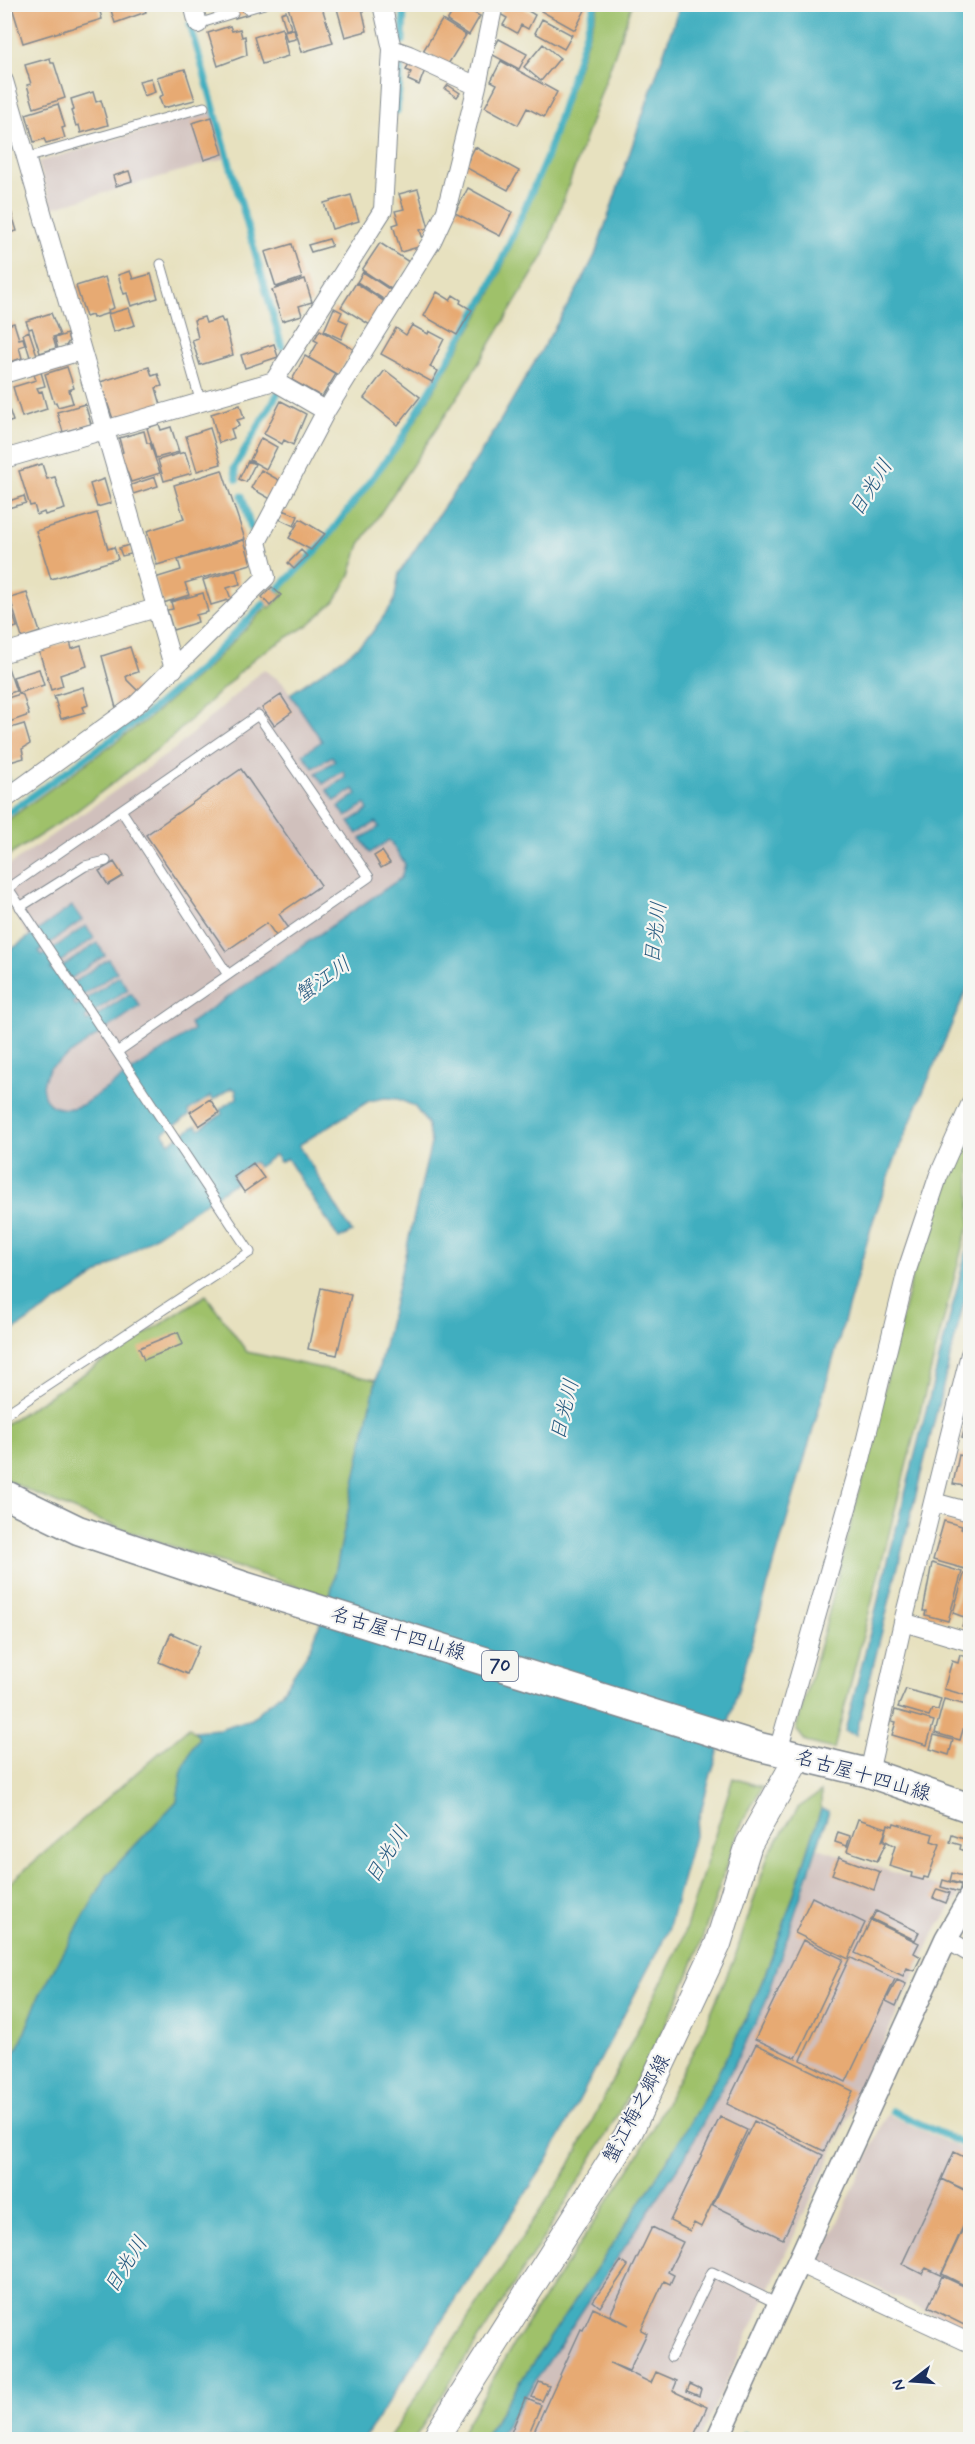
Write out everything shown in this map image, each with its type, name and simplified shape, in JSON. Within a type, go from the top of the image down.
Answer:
[{"type":"main road","name":"名古屋十四山線","points":[[4,1494],[78,1530],[241,1585],[778,1752],[869,1773],[970,1808]]},
{"type":"main road","name":"蟹江梅之郷線","points":[[434,2439],[630,2131],[718,1944],[778,1752]]},
{"type":"street","points":[[193,4],[198,24]]},
{"type":"street","points":[[4,459],[274,381],[383,210],[392,49],[382,4]]},
{"type":"street","points":[[4,800],[137,704],[266,577],[257,542],[326,411],[432,241],[446,211],[477,86],[494,4]]},
{"type":"street","points":[[392,49],[477,86]]},
{"type":"street","points":[[4,81],[103,430],[174,669]]},
{"type":"street","points":[[4,374],[81,351]]},
{"type":"street","points":[[274,381],[326,411]]},
{"type":"street","points":[[4,653],[156,608]]},
{"type":"street","points":[[778,1752],[861,1459],[907,1270],[938,1177],[970,1105]]},
{"type":"street","points":[[869,1773],[903,1622],[968,1375],[970,1354]]},
{"type":"street","points":[[933,1502],[970,1512]]},
{"type":"street","points":[[903,1622],[970,1642]]},
{"type":"street","points":[[717,2439],[946,1939],[970,1897]]},
{"type":"street","points":[[946,1939],[970,1953]]},
{"type":"street","points":[[798,2263],[970,2343]]},
{"type":"lane","points":[[247,9],[264,4]]},
{"type":"lane","points":[[198,24],[233,13]]},
{"type":"lane","points":[[26,158],[204,107]]},
{"type":"lane","points":[[161,264],[201,403]]},
{"type":"lane","points":[[4,1415],[250,1252],[6,886],[258,715],[369,877],[117,1052]]},
{"type":"lane","points":[[121,810],[228,975]]},
{"type":"lane","points":[[20,907],[85,866],[106,861]]},
{"type":"lane","points":[[671,2357],[712,2272],[779,2305]]},
{"type":"shaded area","points":[[212,111],[226,158],[52,208],[38,162]]},
{"type":"shaded area","points":[[264,669],[283,683],[322,741],[313,768],[332,756],[335,761],[323,784],[342,771],[346,777],[335,801],[354,788],[358,794],[339,807],[345,816],[365,804],[368,810],[349,822],[357,834],[376,821],[380,827],[361,839],[369,852],[389,840],[405,864],[405,871],[401,878],[190,1023],[194,1030],[82,1105],[70,1110],[61,1110],[45,1098],[42,1091],[42,1083],[50,1068],[140,1006],[130,993],[87,1023],[85,1018],[127,989],[119,977],[76,1006],[73,1002],[116,972],[108,960],[65,989],[62,985],[105,955],[96,943],[53,972],[50,968],[94,939],[85,926],[42,956],[38,951],[81,921],[72,907],[29,937],[5,899],[4,869],[176,748]]},
{"type":"shaded area","points":[[818,1848],[960,1894],[933,1935],[700,2439],[497,2440],[684,2158],[765,2004]]},
{"type":"shaded area","points":[[887,2114],[970,2153],[970,2332],[820,2261]]},
{"type":"green space","points":[[599,4],[632,5],[544,255],[466,384],[360,544],[350,575],[335,601],[308,625],[257,656],[168,741],[70,816],[5,858],[5,822],[149,718],[207,668],[268,606],[270,608],[282,596],[279,592],[324,546],[403,442],[491,294],[548,160]]},
{"type":"green space","points":[[970,1121],[970,1224],[834,1749],[806,1742],[796,1729],[826,1624],[913,1273],[949,1171]]},
{"type":"green space","points":[[206,1295],[247,1352],[376,1380],[330,1597],[124,1530],[44,1498],[5,1479],[4,1425]]},
{"type":"green space","points":[[189,1727],[200,1738],[193,1746],[182,1771],[177,1801],[108,1874],[39,1996],[19,2047],[5,2064],[5,1887]]},
{"type":"green space","points":[[733,1778],[762,1787],[739,1829],[688,1977],[650,2055],[587,2167],[414,2439],[388,2439],[569,2167],[681,1943]]},
{"type":"green space","points":[[821,1792],[821,1809],[772,1957],[748,2015],[706,2095],[645,2195],[483,2439],[457,2440],[516,2340],[636,2159],[700,2038],[736,1954],[769,1853],[798,1808]]},
{"type":"water","points":[[680,5],[970,5],[970,981],[897,1154],[873,1221],[729,1721],[711,1774],[668,1931],[547,2161],[364,2439],[5,2439],[4,2064],[19,2047],[39,1996],[108,1874],[177,1801],[182,1771],[199,1738],[195,1731],[219,1729],[251,1719],[282,1692],[311,1647],[330,1597],[376,1380],[431,1143],[427,1123],[414,1106],[398,1099],[385,1098],[369,1101],[299,1145],[352,1232],[339,1239],[287,1158],[280,1162],[275,1155],[258,1167],[254,1162],[232,1176],[236,1182],[5,1336],[5,954],[72,906],[82,920],[39,951],[42,956],[86,926],[94,938],[50,969],[54,972],[97,943],[105,955],[62,985],[64,989],[108,959],[117,972],[73,1002],[76,1006],[119,976],[128,989],[85,1018],[87,1022],[131,993],[140,1006],[50,1068],[45,1078],[44,1096],[54,1106],[71,1108],[82,1105],[193,1030],[190,1023],[401,878],[405,864],[389,840],[370,853],[361,839],[379,827],[376,822],[357,834],[349,822],[368,810],[365,804],[346,817],[339,807],[357,794],[354,789],[335,801],[327,790],[346,777],[343,771],[323,784],[316,773],[335,761],[332,756],[313,768],[303,754],[322,741],[290,694],[353,651],[371,634],[394,602],[399,573],[486,445],[595,255]],"holes":[[[231,1088],[236,1090],[237,1098],[220,1109],[222,1114],[199,1129],[196,1125],[169,1143],[163,1133],[190,1115],[188,1111],[211,1096],[213,1100]]]},
{"type":"water","points":[[970,1237],[970,1278],[856,1735],[845,1731]]},
{"type":"water","points":[[821,1809],[829,1811],[765,2004],[731,2071],[684,2158],[497,2439],[483,2439],[645,2195],[706,2095],[734,2043],[772,1957]]},
{"type":"building","points":[[22,4],[98,4],[102,19],[23,43],[12,7]]},
{"type":"building","points":[[109,4],[144,4],[146,12],[115,23]]},
{"type":"building","points":[[246,4],[249,14],[235,18],[232,8]]},
{"type":"building","points":[[295,4],[321,4],[333,43],[302,52],[288,7]]},
{"type":"building","points":[[361,4],[367,31],[345,37],[336,5]]},
{"type":"building","points":[[457,4],[480,16],[469,35],[447,21]]},
{"type":"building","points":[[506,4],[517,4],[535,15],[528,29],[521,25],[517,33],[503,25],[507,18],[500,14]]},
{"type":"building","points":[[545,4],[588,4],[575,30],[541,11]]},
{"type":"building","points":[[286,11],[291,28],[286,30],[281,13]]},
{"type":"building","points":[[542,19],[572,35],[564,49],[535,33]]},
{"type":"building","points":[[442,20],[466,35],[447,66],[423,51]]},
{"type":"building","points":[[230,26],[232,31],[240,29],[242,37],[245,36],[247,55],[218,66],[208,33]]},
{"type":"building","points":[[282,28],[288,56],[262,64],[254,37]]},
{"type":"building","points":[[294,29],[296,39],[287,41],[284,31]]},
{"type":"building","points":[[499,39],[527,54],[519,69],[491,54]]},
{"type":"building","points":[[543,44],[560,58],[541,81],[524,67]]},
{"type":"building","points":[[50,58],[51,63],[54,63],[65,98],[34,108],[27,85],[31,84],[25,65]]},
{"type":"building","points":[[501,61],[557,92],[544,117],[527,108],[518,125],[485,107],[497,84],[491,81]]},
{"type":"building","points":[[409,63],[425,70],[419,85],[408,80],[411,72],[406,70]]},
{"type":"building","points":[[185,69],[195,100],[163,108],[159,97],[163,95],[157,77]]},
{"type":"building","points":[[151,78],[155,92],[144,96],[139,81]]},
{"type":"building","points":[[448,85],[460,93],[457,97],[445,89]]},
{"type":"building","points":[[93,92],[96,102],[101,100],[108,125],[81,133],[71,111],[74,110],[71,99]]},
{"type":"building","points":[[58,104],[65,127],[62,128],[65,138],[46,143],[44,139],[34,142],[26,114]]},
{"type":"building","points":[[212,117],[223,154],[204,160],[192,123]]},
{"type":"building","points":[[475,147],[519,171],[508,190],[465,167]]},
{"type":"building","points":[[129,171],[132,181],[116,186],[113,176]]},
{"type":"building","points":[[468,188],[512,212],[500,236],[455,213]]},
{"type":"building","points":[[418,189],[429,228],[420,230],[425,245],[401,252],[393,225],[399,223],[395,211],[404,209],[399,194]]},
{"type":"building","points":[[351,195],[359,221],[332,229],[324,203]]},
{"type":"building","points":[[10,208],[17,231],[4,234],[4,209]]},
{"type":"building","points":[[329,239],[332,246],[311,252],[308,245]]},
{"type":"building","points":[[380,243],[409,262],[391,289],[362,270]]},
{"type":"building","points":[[292,244],[302,278],[276,287],[265,252]]},
{"type":"building","points":[[130,271],[133,279],[151,274],[158,298],[131,306],[127,293],[124,294],[118,275]]},
{"type":"building","points":[[363,272],[392,291],[386,301],[357,282]]},
{"type":"building","points":[[105,277],[114,308],[108,310],[109,313],[93,318],[92,315],[86,317],[76,286]]},
{"type":"building","points":[[305,279],[312,302],[299,306],[302,315],[282,321],[272,290]]},
{"type":"building","points":[[356,283],[385,302],[370,325],[341,307]]},
{"type":"building","points":[[437,292],[450,300],[453,295],[461,300],[460,303],[472,310],[457,335],[424,316]]},
{"type":"building","points":[[129,308],[135,325],[113,332],[108,314]]},
{"type":"building","points":[[334,308],[342,312],[339,319],[348,323],[341,339],[324,331]]},
{"type":"building","points":[[51,313],[60,335],[53,337],[56,348],[40,353],[32,328],[29,329],[26,321]]},
{"type":"building","points":[[204,317],[206,323],[221,318],[223,322],[225,321],[233,355],[200,365],[192,340],[198,338],[194,320]]},
{"type":"building","points":[[14,323],[19,339],[23,338],[25,345],[19,347],[22,358],[4,364],[4,326]]},
{"type":"building","points":[[412,325],[428,334],[429,331],[444,339],[430,367],[438,371],[432,382],[381,354],[396,328],[406,335]]},
{"type":"building","points":[[320,330],[353,349],[338,375],[309,358],[318,342],[314,340]]},
{"type":"building","points":[[29,331],[37,355],[30,357],[23,334]]},
{"type":"building","points":[[67,334],[69,341],[66,346],[58,349],[55,338]]},
{"type":"building","points":[[274,344],[278,357],[245,368],[241,355]]},
{"type":"building","points":[[305,356],[336,374],[322,397],[292,380]]},
{"type":"building","points":[[67,367],[74,388],[69,390],[73,403],[58,407],[56,402],[54,403],[45,374]]},
{"type":"building","points":[[149,367],[152,376],[158,374],[162,386],[156,388],[161,405],[113,419],[100,382]]},
{"type":"building","points":[[385,370],[420,397],[398,425],[364,398]]},
{"type":"building","points":[[41,372],[45,386],[37,388],[39,392],[42,391],[47,409],[22,417],[13,387],[36,380],[34,375]]},
{"type":"building","points":[[4,394],[13,421],[4,424]]},
{"type":"building","points":[[281,401],[306,414],[293,445],[284,440],[282,444],[264,434]]},
{"type":"building","points":[[85,404],[91,424],[63,432],[57,412]]},
{"type":"building","points":[[240,405],[244,418],[237,420],[239,426],[231,429],[234,438],[219,443],[211,414]]},
{"type":"building","points":[[159,424],[161,430],[171,427],[179,452],[156,458],[147,428]]},
{"type":"building","points":[[210,428],[221,464],[197,471],[186,436]]},
{"type":"building","points":[[144,431],[160,473],[131,482],[120,453],[123,452],[119,438]]},
{"type":"building","points":[[261,438],[277,447],[266,469],[250,460]]},
{"type":"building","points":[[185,452],[192,473],[164,481],[158,460]]},
{"type":"building","points":[[248,461],[255,464],[246,482],[239,479]]},
{"type":"building","points":[[42,464],[47,479],[55,477],[65,509],[37,515],[34,505],[30,506],[19,471]]},
{"type":"building","points":[[222,470],[245,539],[157,565],[147,531],[184,519],[174,485]]},
{"type":"building","points":[[261,470],[284,483],[274,501],[251,488]]},
{"type":"building","points":[[155,477],[158,486],[133,494],[131,485]]},
{"type":"building","points":[[104,479],[111,503],[97,507],[90,484]]},
{"type":"building","points":[[24,496],[26,503],[8,508],[6,502]]},
{"type":"building","points":[[283,510],[298,516],[294,526],[279,519]]},
{"type":"building","points":[[97,513],[108,549],[114,547],[118,559],[51,579],[36,531]]},
{"type":"building","points":[[300,519],[325,534],[311,550],[289,538]]},
{"type":"building","points":[[244,540],[251,564],[185,583],[189,595],[163,603],[155,578],[181,570],[178,560]]},
{"type":"building","points":[[129,545],[131,554],[122,556],[119,548]]},
{"type":"building","points":[[301,550],[307,556],[294,569],[288,563]]},
{"type":"building","points":[[236,570],[240,584],[227,588],[231,599],[211,605],[203,580]]},
{"type":"building","points":[[272,587],[281,595],[270,606],[262,597]]},
{"type":"building","points":[[27,593],[40,632],[22,638],[10,598]]},
{"type":"building","points":[[203,593],[208,612],[196,615],[198,622],[173,630],[167,610],[173,609],[171,602]]},
{"type":"building","points":[[10,606],[17,627],[4,631],[4,608]]},
{"type":"building","points":[[70,641],[72,649],[81,646],[87,666],[60,675],[63,686],[51,690],[39,651]]},
{"type":"building","points":[[130,647],[138,672],[126,676],[139,692],[116,708],[102,656]]},
{"type":"building","points":[[4,656],[16,691],[4,695]]},
{"type":"building","points":[[39,669],[44,685],[18,693],[13,677]]},
{"type":"building","points":[[83,687],[88,705],[83,707],[85,712],[61,719],[54,696]]},
{"type":"building","points":[[23,695],[29,715],[4,724],[4,699]]},
{"type":"building","points":[[281,695],[292,712],[274,725],[262,708]]},
{"type":"building","points":[[24,724],[30,744],[22,749],[24,758],[10,762],[4,743],[4,730]]},
{"type":"building","points":[[241,769],[321,885],[279,914],[288,927],[276,936],[267,923],[226,951],[146,835]]},
{"type":"building","points":[[382,851],[390,863],[381,868],[374,856]]},
{"type":"building","points":[[114,862],[123,876],[108,885],[99,871]]},
{"type":"building","points":[[210,1099],[219,1113],[199,1126],[190,1112]]},
{"type":"building","points":[[253,1163],[264,1178],[244,1192],[234,1177]]},
{"type":"building","points":[[321,1288],[351,1295],[337,1355],[308,1349]]},
{"type":"building","points":[[178,1332],[183,1344],[144,1360],[139,1348]]},
{"type":"building","points":[[970,1411],[970,1441],[962,1438]]},
{"type":"building","points":[[965,1452],[970,1453],[970,1487],[953,1484],[959,1455],[963,1456]]},
{"type":"building","points":[[944,1521],[962,1526],[961,1529],[966,1530],[965,1535],[970,1537],[965,1569],[933,1560]]},
{"type":"building","points":[[932,1563],[962,1572],[948,1621],[925,1615],[926,1611],[923,1611]]},
{"type":"building","points":[[964,1574],[970,1576],[970,1629],[962,1626],[967,1611],[964,1617],[953,1613]]},
{"type":"building","points":[[171,1633],[199,1646],[187,1674],[159,1662]]},
{"type":"building","points":[[960,1655],[970,1658],[970,1676],[965,1695],[944,1689],[952,1661],[958,1663]]},
{"type":"building","points":[[906,1689],[941,1699],[938,1710],[932,1709],[929,1716],[898,1707]]},
{"type":"building","points":[[944,1699],[970,1706],[960,1740],[935,1733]]},
{"type":"building","points":[[895,1710],[934,1721],[927,1745],[892,1735],[896,1722],[892,1721]]},
{"type":"building","points":[[934,1735],[953,1740],[949,1755],[930,1749]]},
{"type":"building","points":[[858,1819],[887,1828],[882,1841],[886,1843],[877,1861],[847,1851]]},
{"type":"building","points":[[894,1823],[933,1834],[931,1841],[940,1844],[928,1878],[924,1877],[923,1880],[911,1877],[912,1873],[889,1866],[895,1846],[884,1840],[888,1824],[893,1826]]},
{"type":"building","points":[[838,1832],[850,1836],[847,1846],[835,1842]]},
{"type":"building","points":[[952,1835],[970,1841],[970,1853],[960,1849],[961,1845],[950,1842]]},
{"type":"building","points":[[839,1857],[880,1872],[874,1890],[832,1874]]},
{"type":"building","points":[[952,1873],[966,1877],[964,1885],[950,1881]]},
{"type":"building","points":[[943,1880],[961,1885],[959,1892],[941,1887]]},
{"type":"building","points":[[937,1889],[950,1893],[946,1903],[933,1898]]},
{"type":"building","points":[[812,1897],[865,1923],[849,1957],[895,1979],[846,2082],[801,2060],[849,1959],[795,1933]]},
{"type":"building","points":[[876,1911],[919,1932],[915,1940],[872,1919]]},
{"type":"building","points":[[871,1920],[919,1943],[914,1953],[921,1957],[914,1971],[907,1968],[903,1976],[855,1953]]},
{"type":"building","points":[[803,1940],[843,1959],[796,2058],[755,2039]]},
{"type":"building","points":[[897,1980],[906,1984],[896,2006],[886,2001]]},
{"type":"building","points":[[756,2044],[853,2091],[824,2151],[727,2104]]},
{"type":"building","points":[[720,2117],[747,2130],[701,2227],[694,2223],[690,2231],[670,2221]]},
{"type":"building","points":[[754,2121],[823,2155],[783,2239],[713,2205]]},
{"type":"building","points":[[954,2152],[970,2160],[970,2192],[942,2179]]},
{"type":"building","points":[[942,2179],[970,2193],[970,2211],[941,2275],[926,2268],[922,2274],[902,2264]]},
{"type":"building","points":[[970,2214],[970,2288],[942,2274]]},
{"type":"building","points":[[652,2227],[683,2242],[668,2272],[674,2275],[670,2284],[664,2281],[641,2330],[647,2333],[629,2371],[610,2363],[651,2383],[656,2372],[677,2381],[673,2391],[707,2407],[692,2440],[530,2440],[593,2308],[629,2325],[610,2315]]},
{"type":"building","points":[[621,2261],[628,2266],[600,2307],[593,2301]]},
{"type":"building","points":[[942,2276],[970,2289],[970,2328],[928,2307]]},
{"type":"building","points":[[539,2382],[549,2386],[542,2401],[532,2397]]},
{"type":"building","points":[[690,2384],[701,2389],[699,2396],[687,2391]]},
{"type":"building","points":[[525,2398],[541,2405],[526,2440],[508,2440]]},
{"type":"waterway","points":[[403,41],[404,4]]},
{"type":"waterway","points":[[277,590],[319,548],[399,443],[488,292],[546,159],[595,4]]},
{"type":"waterway","points":[[190,24],[282,347]]},
{"type":"waterway","points":[[397,111],[402,59]]},
{"type":"waterway","points":[[237,479],[234,468],[278,393]]},
{"type":"waterway","points":[[242,496],[251,528]]},
{"type":"waterway","points":[[4,816],[148,713],[202,667],[264,603]]},
{"type":"waterway","points":[[4,771],[7,780]]},
{"type":"waterway","points":[[892,2111],[970,2147]]},
{"type":"waterway","points":[[744,2435],[755,2440]]},
{"type":"water label","name":"日光川","points":[[871,488]]},
{"type":"water label","name":"日光川","points":[[656,933]]},
{"type":"water label","name":"蟹江川","points":[[323,980]]},
{"type":"water label","name":"日光川","points":[[565,1410]]},
{"type":"water label","name":"日光川","points":[[387,1855]]},
{"type":"water label","name":"日光川","points":[[126,2265]]}]
